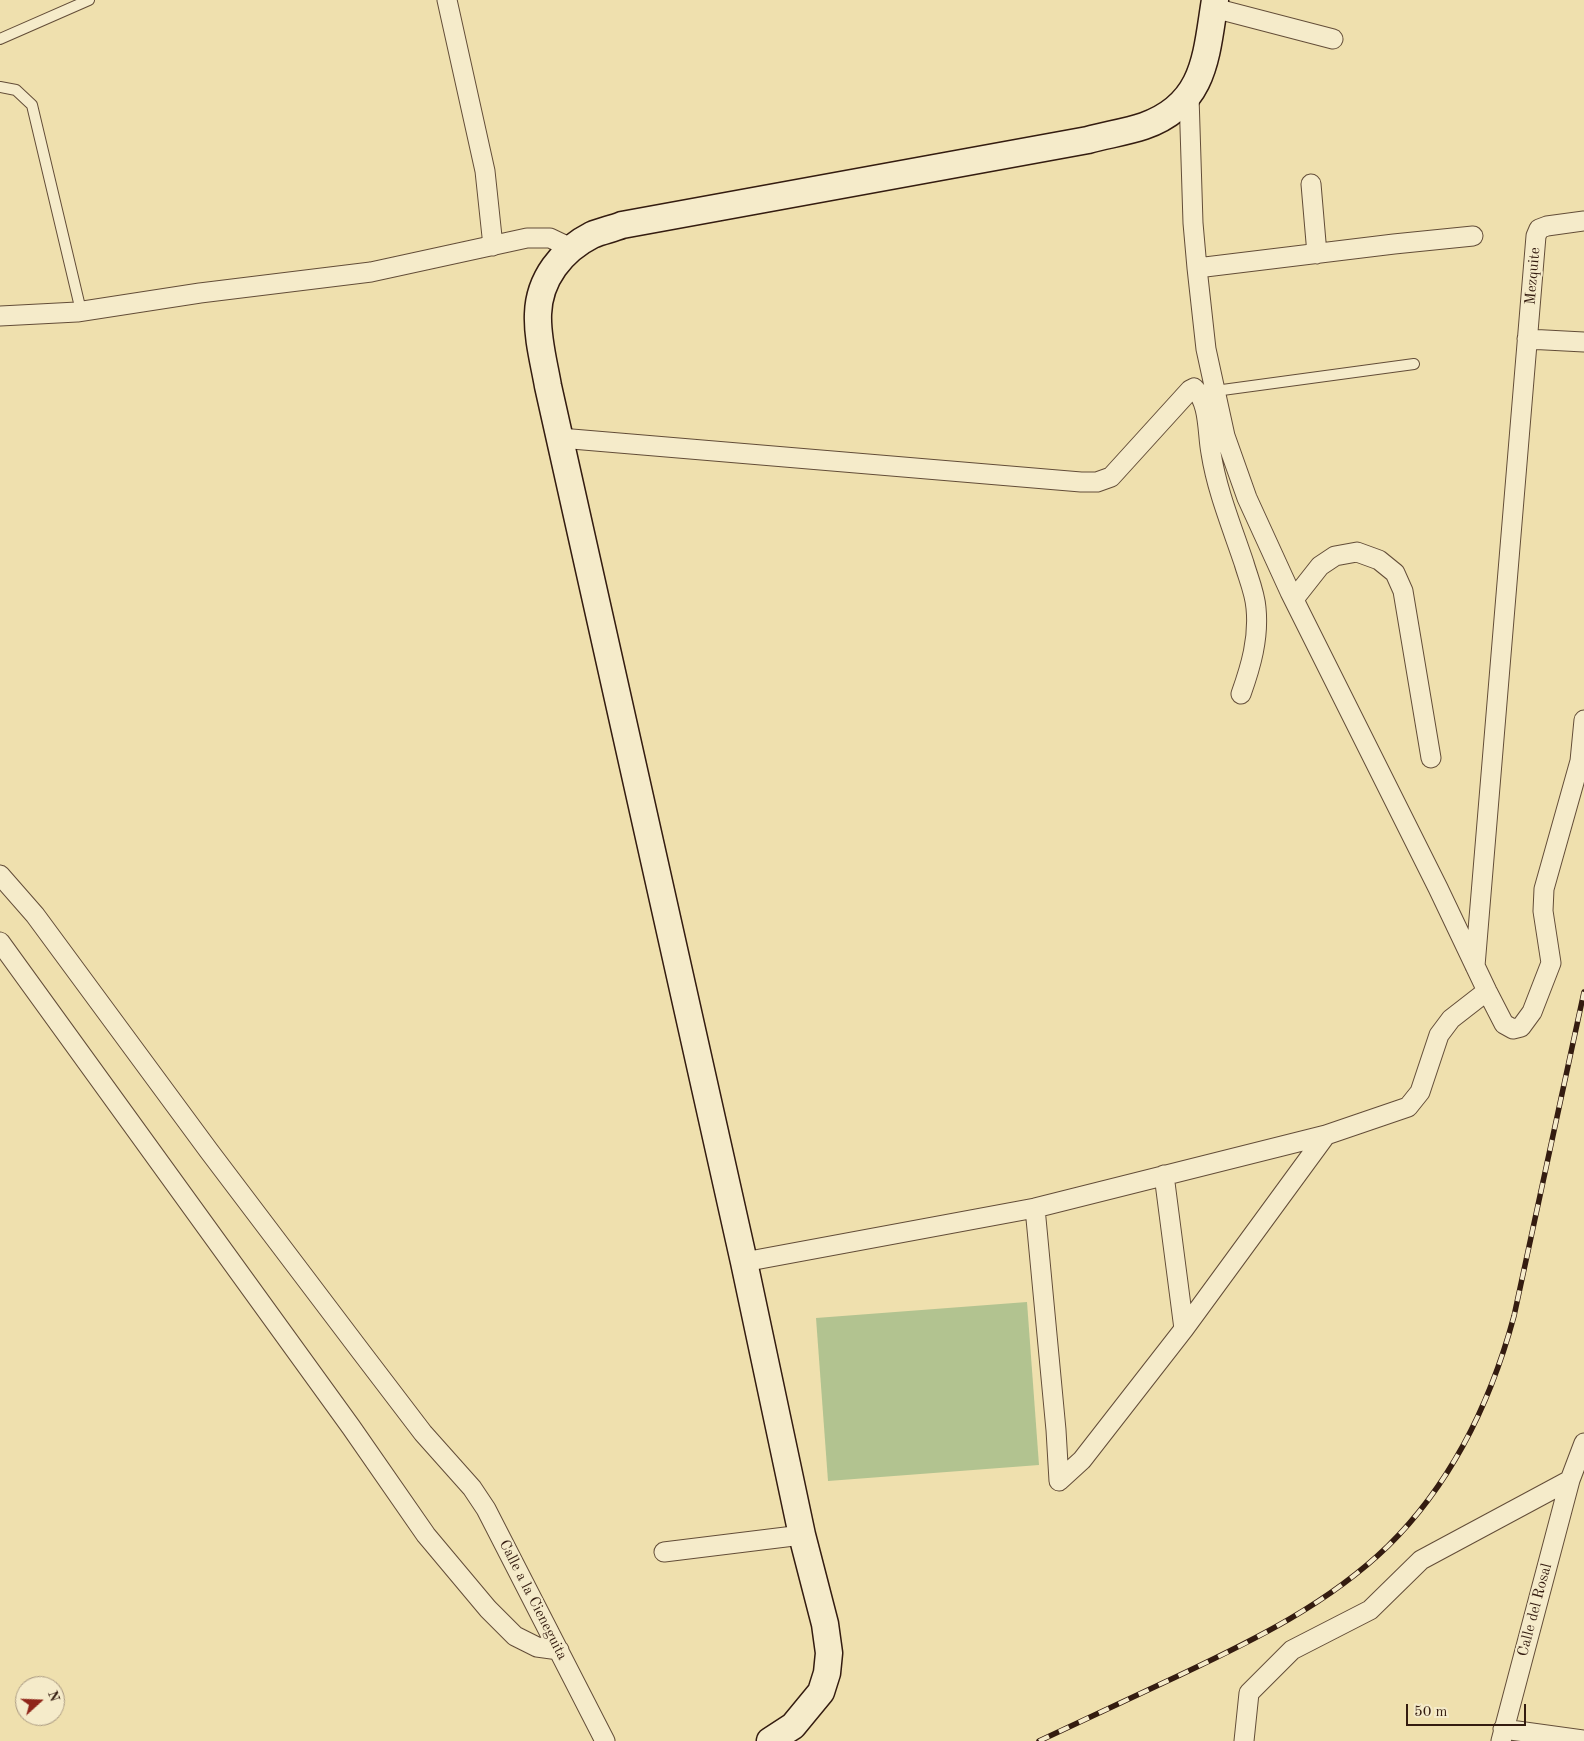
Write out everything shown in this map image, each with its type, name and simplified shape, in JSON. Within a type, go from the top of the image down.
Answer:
[{"type":"main road","points":[[770,1741],[793,1726],[822,1692],[828,1673],[829,1653],[825,1624],[802,1534],[744,1262],[560,438],[540,338],[538,314],[541,290],[554,267],[571,248],[593,235],[622,226],[1088,140],[1145,125],[1169,113],[1189,96],[1202,70],[1214,4]]},
{"type":"street","points":[[447,0],[485,171],[494,246]]},
{"type":"street","points":[[1214,4],[1333,39]]},
{"type":"street","points":[[1189,96],[1193,223],[1197,268],[1206,349],[1225,436],[1247,498],[1294,599],[1438,888],[1475,968],[1504,1024],[1513,1029],[1521,1027],[1532,1012],[1551,963],[1542,911],[1544,889],[1580,761],[1584,720]]},
{"type":"street","points":[[1311,184],[1317,254]]},
{"type":"street","name":"Mezquite","points":[[1528,339],[1536,236],[1539,229],[1547,226],[1584,221]]},
{"type":"street","points":[[1197,268],[1473,236]]},
{"type":"street","points":[[0,316],[82,311],[200,293],[371,272],[527,238],[550,238],[571,248]]},
{"type":"street","points":[[1475,968],[1528,339],[1584,342]]},
{"type":"street","points":[[560,438],[1098,482],[1111,477],[1190,390],[1194,388],[1200,394],[1217,480],[1256,606],[1256,630],[1251,665],[1241,694]]},
{"type":"street","points":[[1294,599],[1320,566],[1335,556],[1357,552],[1379,560],[1395,573],[1403,591],[1431,758]]},
{"type":"street","name":"Calle a la Cieneguita","points":[[0,875],[35,915],[209,1151],[423,1433],[472,1488],[486,1509],[605,1741]]},
{"type":"street","points":[[0,942],[351,1427],[426,1535],[488,1609],[515,1636],[537,1647],[559,1650]]},
{"type":"street","points":[[744,1262],[1035,1208],[1326,1135],[1408,1107],[1420,1092],[1439,1036],[1451,1019],[1487,991]]},
{"type":"street","points":[[1035,1208],[1059,1481],[1082,1460],[1184,1329],[1326,1135]]},
{"type":"street","points":[[1164,1175],[1184,1329]]},
{"type":"street","name":"Calle del Rosal","points":[[1502,1735],[1570,1480],[1584,1443]]},
{"type":"street","points":[[1244,1741],[1249,1693],[1292,1650],[1370,1610],[1421,1560],[1570,1480]]},
{"type":"street","points":[[664,1552],[802,1534]]},
{"type":"street","points":[[1502,1735],[1584,1740]]},
{"type":"lane","points":[[0,40],[89,0]]},
{"type":"lane","points":[[0,87],[16,90],[32,106],[82,311]]},
{"type":"lane","points":[[1215,391],[1414,364]]},
{"type":"green space","points":[[1027,1302],[1039,1465],[828,1481],[816,1318]]},
{"type":"railway","points":[[1039,1741],[1235,1648],[1263,1634],[1315,1603],[1341,1586],[1388,1546],[1411,1522],[1431,1495],[1450,1468],[1481,1410],[1505,1348],[1514,1316],[1584,992]]}]
